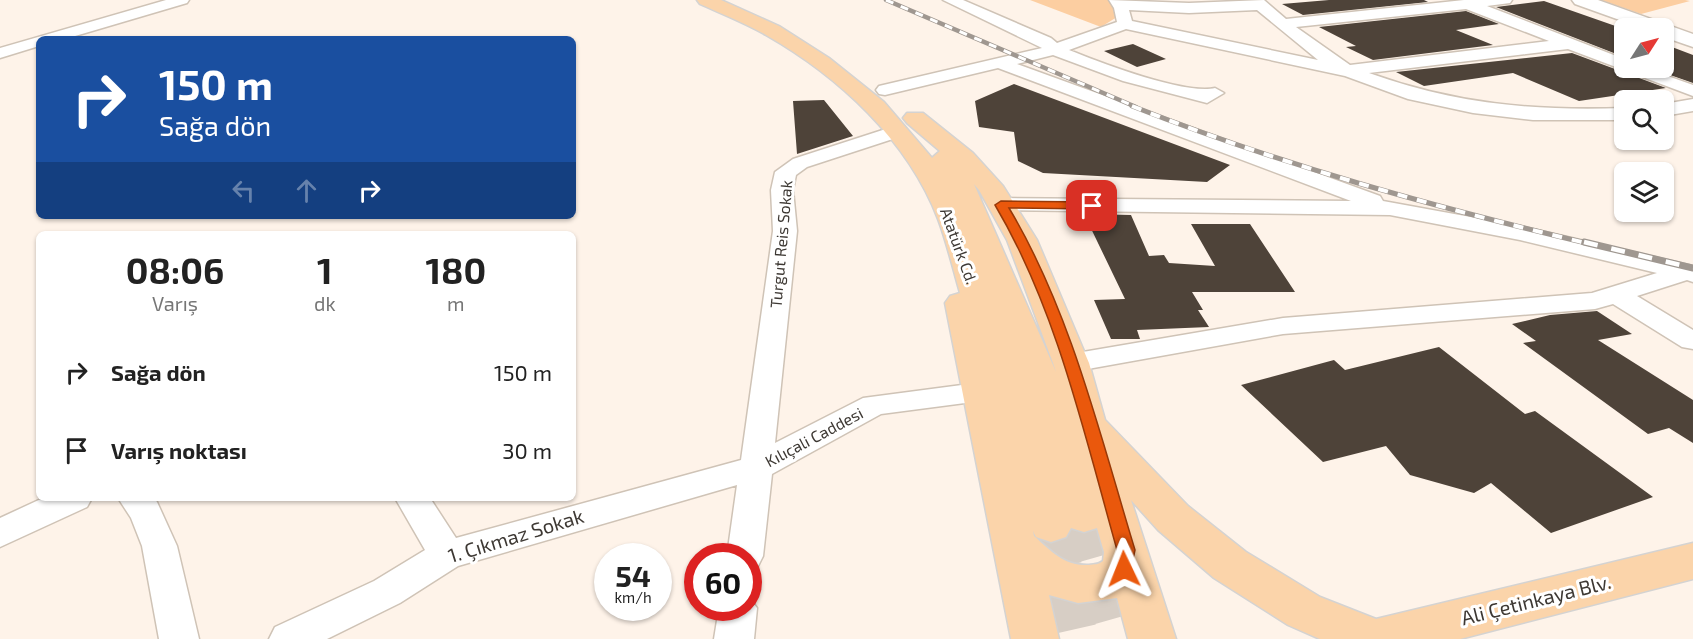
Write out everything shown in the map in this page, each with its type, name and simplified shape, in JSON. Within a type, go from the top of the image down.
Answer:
[{"type":"main road","name":"Atatürk Cd.","points":[[706,0],[772,30],[822,62],[876,107],[905,125],[966,193],[1034,360],[1084,516]]},
{"type":"main road","name":"Atatürk Cd.","points":[[734,0],[787,24],[906,105],[905,125],[952,218],[1034,536]]},
{"type":"main road","points":[[905,125],[964,158],[990,186],[1022,240],[1071,363],[1152,639]]},
{"type":"main road","points":[[905,125],[951,248],[977,393],[1050,577],[1078,584],[1109,582],[1124,569],[1126,550]]},
{"type":"main road","points":[[1088,425],[1173,518],[1230,565],[1304,611],[1371,639]]},
{"type":"main road","points":[[1034,536],[1035,639]]},
{"type":"main road","name":"Ali Çetinkaya Blv.","points":[[1379,639],[1693,561]]},
{"type":"street","points":[[144,10],[161,0]]},
{"type":"street","points":[[57,36],[182,0]]},
{"type":"street","points":[[950,0],[1045,41],[1054,50],[1076,59],[1181,91],[1207,97],[1215,93]]},
{"type":"street","points":[[1283,24],[1463,2],[1505,0]]},
{"type":"street","points":[[1566,0],[1616,18]]},
{"type":"street","points":[[1581,0],[1631,18]]},
{"type":"street","points":[[1125,24],[1118,2],[1189,8],[1258,3],[1347,71],[1568,44]]},
{"type":"street","points":[[1463,2],[1614,61]]},
{"type":"street","points":[[885,90],[1054,50],[1125,24],[1347,71],[1403,92],[1453,106],[1548,116],[1614,114]]},
{"type":"street","points":[[1674,34],[1693,41]]},
{"type":"street","points":[[1674,40],[1693,47]]},
{"type":"street","points":[[0,53],[36,42]]},
{"type":"street","points":[[999,63],[1390,208],[1520,233],[1690,273]]},
{"type":"street","points":[[1657,78],[1693,91]]},
{"type":"street","points":[[1674,108],[1693,105]]},
{"type":"street","name":"Turgut Reis Sokak","points":[[757,467],[784,231],[782,190],[786,172],[800,163],[905,125]]},
{"type":"street","points":[[1001,205],[1390,208]]},
{"type":"street","points":[[1071,363],[1283,326],[1595,301],[1690,273]]},
{"type":"street","points":[[1615,294],[1692,341]]},
{"type":"street","name":"Kılıçali Caddesi","points":[[757,467],[874,405],[977,393]]},
{"type":"street","points":[[747,543],[757,467]]},
{"type":"street","name":"1. Çıkmaz Sokak","points":[[289,639],[387,592],[447,555],[757,467]]},
{"type":"street","points":[[0,533],[69,501]]},
{"type":"street","points":[[138,501],[154,529],[179,639]]},
{"type":"street","points":[[414,501],[447,555]]},
{"type":"street","points":[[734,639],[736,621]]},
{"type":"shaded area","points":[[1030,0],[1111,0],[1115,5],[1117,17],[1101,27]]},
{"type":"shaded area","points":[[1601,0],[1685,0],[1690,1],[1641,14]]},
{"type":"building","points":[[1329,0],[1424,0],[1428,2],[1303,15],[1282,4]]},
{"type":"building","points":[[1544,1],[1614,26],[1614,53],[1496,7]]},
{"type":"building","points":[[1466,11],[1499,24],[1456,30],[1493,45],[1373,60],[1346,47],[1356,46],[1319,27]]},
{"type":"building","points":[[1133,44],[1166,59],[1137,67],[1104,51]]},
{"type":"building","points":[[1674,48],[1693,55],[1693,83],[1674,76]]},
{"type":"building","points":[[1572,53],[1614,69],[1614,78],[1639,78],[1666,88],[1614,90],[1614,96],[1579,101],[1513,73],[1424,86],[1396,72]]},
{"type":"building","points":[[1014,84],[1230,165],[1207,182],[1043,173],[1018,161],[1014,132],[979,127],[975,101]]},
{"type":"building","points":[[824,100],[853,136],[797,154],[793,101]]},
{"type":"building","points":[[1084,214],[1131,215],[1149,256],[1164,255],[1169,263],[1215,266],[1191,224],[1250,224],[1295,292],[1192,292],[1203,310],[1198,310],[1209,327],[1137,330],[1140,339],[1111,339],[1094,300],[1125,299]]},
{"type":"building","points":[[1597,311],[1632,334],[1598,340],[1693,400],[1693,443],[1669,428],[1648,434],[1523,343],[1536,341],[1512,324],[1550,315]]},
{"type":"building","points":[[1439,347],[1525,414],[1535,411],[1653,497],[1551,533],[1491,483],[1474,493],[1410,475],[1386,446],[1323,462],[1241,385],[1334,360],[1345,370]]},
{"type":"tunnel","points":[[1084,516],[1119,639]]},
{"type":"tunnel","points":[[1051,525],[1077,639]]},
{"type":"railway","points":[[886,0],[1136,107]]},
{"type":"railway","points":[[1132,106],[1302,166],[1416,200],[1590,244]]},
{"type":"railway","points":[[1584,242],[1693,268]]},
{"type":"route","points":[[1092,206],[1001,205],[1022,240],[1071,363],[1126,550],[1124,569]]}]
